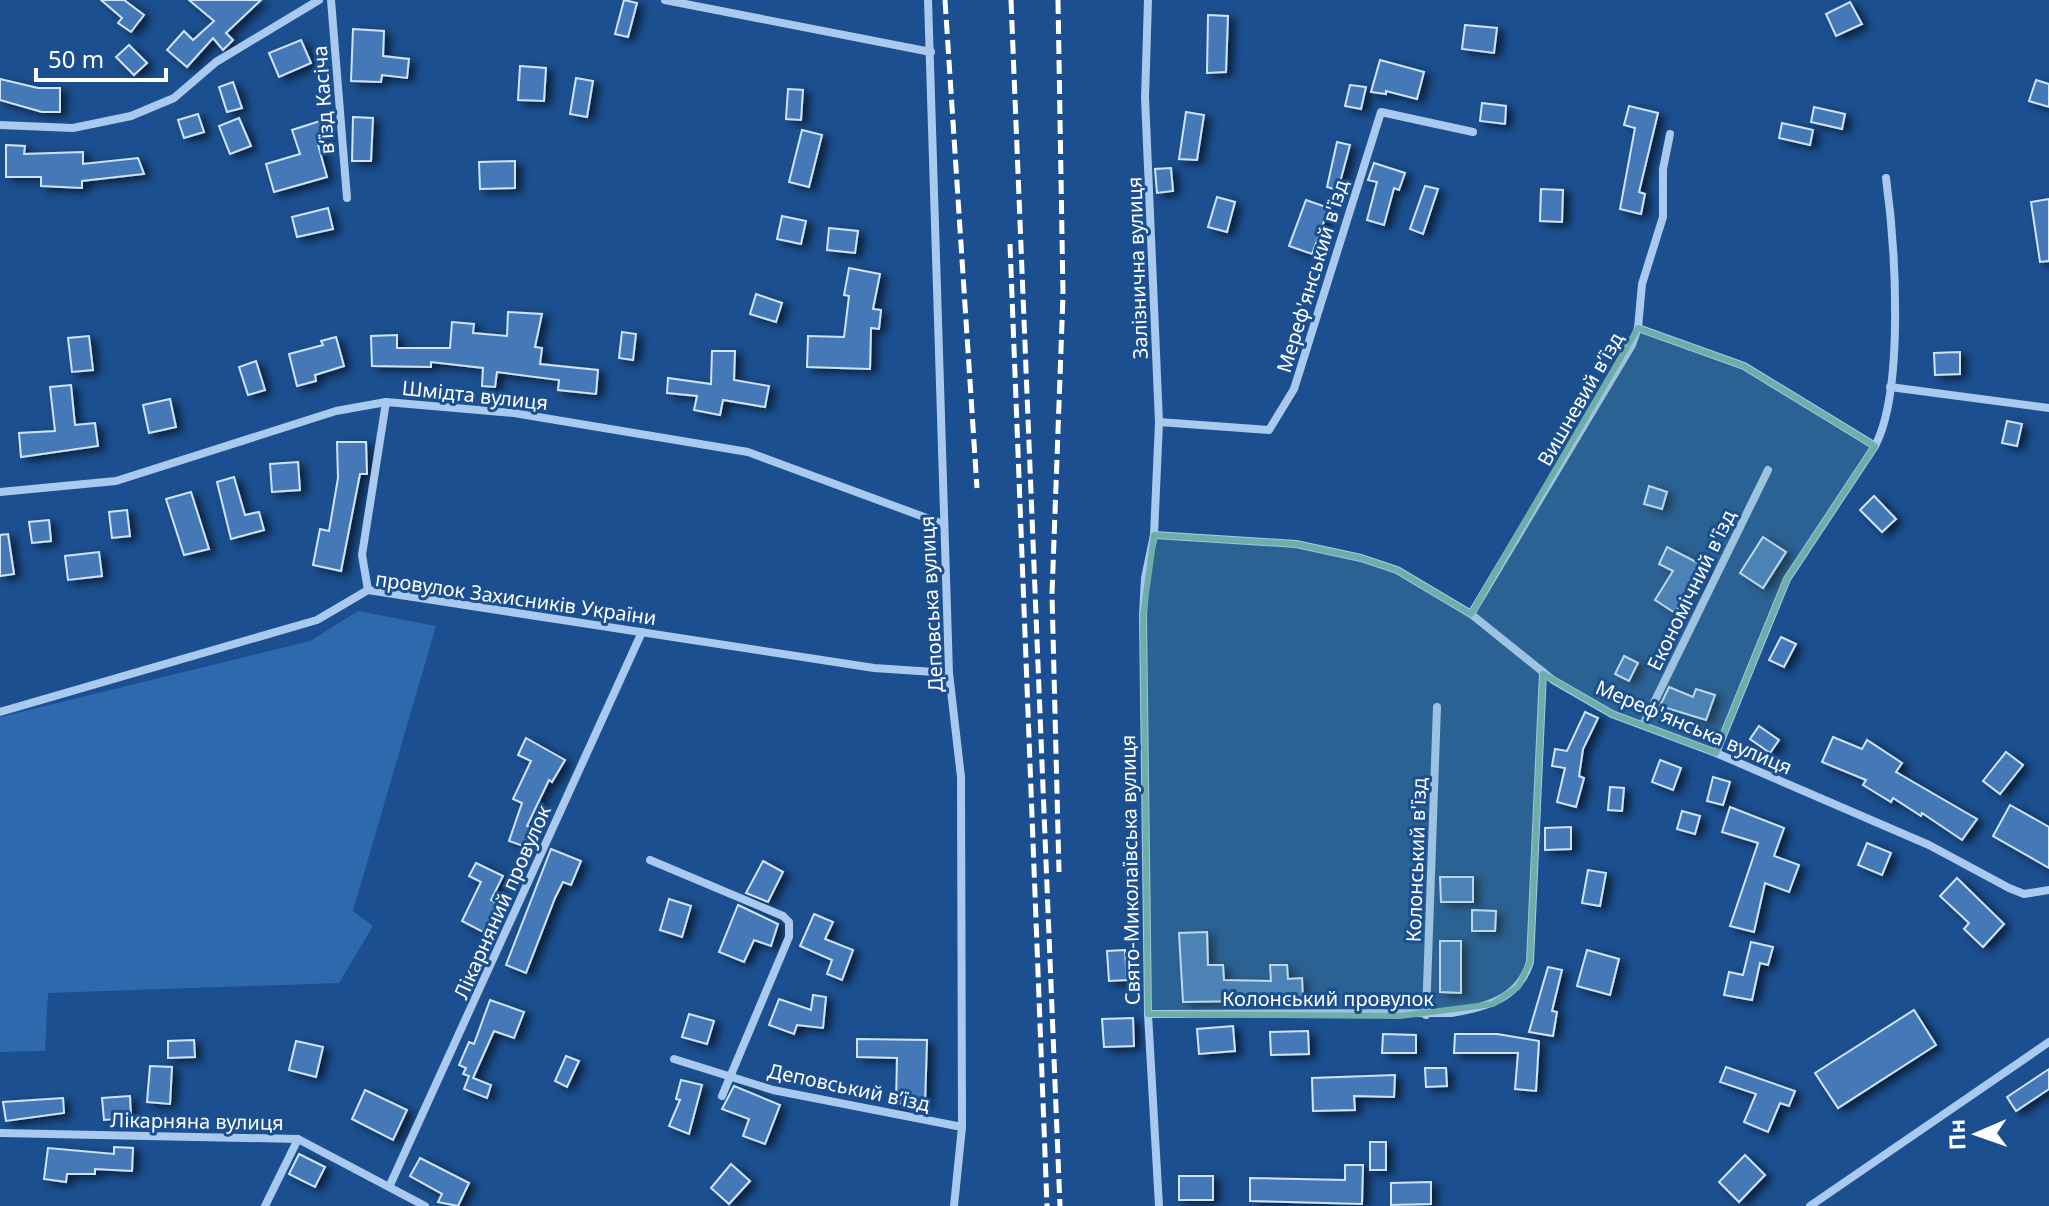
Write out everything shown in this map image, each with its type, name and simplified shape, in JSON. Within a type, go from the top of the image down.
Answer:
[{"type":"street","points":[[0,125],[73,128],[131,116],[174,98],[216,62],[319,0]]},
{"type":"street","name":"в’їзд Касіча","points":[[331,0],[347,198]]},
{"type":"street","points":[[665,0],[931,52]]},
{"type":"street","name":"Деповська вулиця","points":[[928,0],[949,673],[961,777],[962,1127],[954,1206]]},
{"type":"street","name":"Залізнична вулиця","points":[[1148,0],[1145,98],[1159,422],[1154,535]]},
{"type":"street","name":"Мереф'янський в'їзд","points":[[1159,422],[1269,430],[1294,389],[1381,112],[1473,132]]},
{"type":"street","name":"Вишневий в’їзд","points":[[1471,614],[1632,345],[1638,328],[1642,284],[1663,217],[1663,169],[1670,134]]},
{"type":"street","points":[[1716,753],[1787,579],[1875,446],[1889,406],[1893,326],[1891,211],[1886,178]]},
{"type":"street","points":[[1638,328],[1744,366],[1875,446]]},
{"type":"street","points":[[1890,387],[2049,408]]},
{"type":"street","points":[[368,590],[362,555],[386,402]]},
{"type":"street","name":"Шмідта вулиця","points":[[0,492],[116,481],[336,411],[386,402],[514,413],[748,452],[943,524]]},
{"type":"street","name":"Економічний в'їзд","points":[[1643,725],[1768,470]]},
{"type":"street","name":"Мереф'янська вулиця","points":[[1154,535],[1296,544],[1361,558],[1397,570],[1471,614],[1543,672],[1603,709],[1716,753],[1929,845],[2009,888],[2024,894],[2049,890]]},
{"type":"street","name":"Свято-Миколаївська вулиця","points":[[1154,535],[1145,578],[1143,616],[1148,1014],[1159,1206]]},
{"type":"street","name":"провулок Захисників України","points":[[0,712],[317,620],[368,590],[874,668],[949,673]]},
{"type":"street","name":"Лікарняний провулок","points":[[390,1185],[642,632]]},
{"type":"street","name":"Колонський провулок","points":[[1148,1014],[1426,1015],[1493,1004],[1525,978],[1530,962],[1543,672]]},
{"type":"street","name":"Колонський в'їзд","points":[[1426,1015],[1437,707]]},
{"type":"street","points":[[650,860],[783,916],[789,922],[789,937],[722,1096]]},
{"type":"street","points":[[1810,1206],[2049,1042]]},
{"type":"street","name":"Деповський в’їзд","points":[[674,1059],[773,1090],[962,1127]]},
{"type":"street","name":"Лікарняна вулиця","points":[[0,1133],[298,1139],[425,1206]]},
{"type":"street","points":[[265,1206],[298,1139]]},
{"type":"highlighted area","points":[[1638,328],[1744,366],[1875,446],[1787,579],[1716,753],[1612,714],[1543,674],[1530,962],[1518,987],[1493,1004],[1400,1016],[1148,1014],[1143,616],[1154,535],[1296,544],[1361,558],[1397,570],[1471,614]]},
{"type":"shaded area","points":[[358,611],[436,626],[353,911],[373,926],[339,983],[48,993],[45,1051],[0,1052],[0,717],[310,641]]},
{"type":"building","points":[[101,0],[124,0],[144,15],[131,32],[118,23],[122,18]]},
{"type":"building","points":[[189,0],[261,0],[226,33],[233,40],[223,50],[213,38],[187,67],[167,50],[184,31],[193,40],[214,21]]},
{"type":"building","points":[[624,0],[637,3],[628,37],[615,34]]},
{"type":"building","points":[[1850,2],[1862,24],[1836,36],[1826,14]]},
{"type":"building","points":[[1208,15],[1228,16],[1226,72],[1207,73]]},
{"type":"building","points":[[1465,25],[1497,28],[1494,53],[1462,49]]},
{"type":"building","points":[[353,29],[384,31],[383,56],[409,59],[407,78],[382,75],[381,82],[351,81]]},
{"type":"building","points":[[301,40],[311,63],[279,77],[269,53]]},
{"type":"building","points":[[129,45],[147,63],[134,75],[116,57]]},
{"type":"building","points":[[1380,60],[1424,72],[1417,99],[1386,91],[1386,94],[1371,92]]},
{"type":"building","points":[[520,66],[546,68],[544,101],[518,100]]},
{"type":"building","points":[[576,78],[593,81],[587,117],[570,114]]},
{"type":"building","points":[[0,79],[38,88],[60,88],[60,112],[42,112],[0,100]]},
{"type":"building","points":[[2036,80],[2049,84],[2049,107],[2029,101]]},
{"type":"building","points":[[233,82],[242,108],[227,112],[219,87]]},
{"type":"building","points":[[1350,85],[1366,87],[1361,109],[1345,106]]},
{"type":"building","points":[[788,89],[803,90],[801,120],[786,119]]},
{"type":"building","points":[[1482,103],[1506,106],[1505,124],[1480,121]]},
{"type":"building","points":[[1629,106],[1658,113],[1639,192],[1645,194],[1641,214],[1620,209],[1635,128],[1624,125]]},
{"type":"building","points":[[1814,107],[1845,114],[1842,129],[1811,122]]},
{"type":"building","points":[[1186,112],[1204,115],[1197,160],[1179,159]]},
{"type":"building","points":[[198,114],[204,132],[184,138],[178,120]]},
{"type":"building","points":[[353,117],[373,118],[371,161],[352,161]]},
{"type":"building","points":[[239,118],[251,146],[230,154],[219,126]]},
{"type":"building","points":[[320,121],[326,138],[317,141],[327,177],[274,192],[266,164],[300,154],[292,130]]},
{"type":"building","points":[[1782,123],[1813,130],[1810,145],[1779,138]]},
{"type":"building","points":[[802,130],[822,135],[809,187],[789,182]]},
{"type":"building","points":[[1337,142],[1350,145],[1338,190],[1327,187]]},
{"type":"building","points":[[6,145],[25,146],[24,154],[83,152],[83,164],[138,158],[144,174],[82,181],[82,188],[41,186],[41,177],[6,177]]},
{"type":"building","points":[[515,161],[515,188],[480,189],[479,162]]},
{"type":"building","points":[[1374,163],[1405,173],[1399,190],[1394,188],[1384,225],[1367,220],[1377,182],[1368,180]]},
{"type":"building","points":[[1171,168],[1173,191],[1157,193],[1155,169]]},
{"type":"building","points":[[1425,186],[1438,189],[1423,234],[1410,229]]},
{"type":"building","points":[[1541,189],[1563,190],[1562,222],[1540,221]]},
{"type":"building","points":[[1217,197],[1235,202],[1227,232],[1208,227]]},
{"type":"building","points":[[2049,199],[2049,261],[2040,262],[2031,202]]},
{"type":"building","points":[[1306,200],[1329,208],[1312,254],[1289,246]]},
{"type":"building","points":[[328,208],[333,229],[297,237],[292,217]]},
{"type":"building","points":[[782,216],[806,221],[801,244],[777,239]]},
{"type":"building","points":[[829,228],[858,231],[855,253],[827,250]]},
{"type":"building","points":[[849,268],[880,274],[873,309],[881,310],[879,329],[871,328],[870,369],[807,367],[808,336],[844,337],[849,296],[844,295]]},
{"type":"building","points":[[756,294],[782,303],[776,322],[750,314]]},
{"type":"building","points":[[508,312],[542,314],[535,347],[542,348],[540,364],[598,370],[596,394],[558,390],[559,380],[497,372],[495,387],[482,386],[483,368],[431,362],[431,367],[372,366],[371,336],[397,335],[397,348],[450,348],[452,322],[474,324],[473,333],[507,336]]},
{"type":"building","points":[[622,332],[636,334],[633,360],[619,358]]},
{"type":"building","points":[[89,336],[93,370],[72,372],[68,338]]},
{"type":"building","points":[[336,337],[344,366],[315,375],[316,381],[297,386],[289,354],[323,345],[321,341]]},
{"type":"building","points":[[712,351],[735,351],[734,380],[769,386],[765,407],[723,400],[720,415],[694,410],[697,396],[667,393],[668,378],[711,384]]},
{"type":"building","points":[[1960,352],[1960,374],[1935,375],[1934,353]]},
{"type":"building","points":[[256,361],[265,390],[248,395],[239,367]]},
{"type":"building","points":[[71,385],[75,425],[95,423],[98,446],[21,457],[19,433],[55,431],[50,387]]},
{"type":"building","points":[[170,399],[176,427],[149,433],[143,405]]},
{"type":"building","points":[[2007,421],[2022,424],[2017,446],[2002,443]]},
{"type":"building","points":[[337,442],[366,442],[367,474],[360,474],[341,571],[313,565],[320,529],[329,531],[338,478]]},
{"type":"building","points":[[298,462],[300,490],[272,492],[270,464]]},
{"type":"building","points":[[234,477],[245,515],[259,512],[264,530],[231,539],[217,482]]},
{"type":"building","points":[[1649,486],[1667,492],[1662,509],[1644,504]]},
{"type":"building","points":[[191,492],[209,549],[184,555],[166,499]]},
{"type":"building","points":[[1874,496],[1896,519],[1882,532],[1860,510]]},
{"type":"building","points":[[127,510],[130,536],[112,538],[109,512]]},
{"type":"building","points":[[49,520],[51,541],[32,543],[29,522]]},
{"type":"building","points":[[8,534],[14,574],[0,576],[0,535]]},
{"type":"building","points":[[1763,537],[1786,552],[1763,588],[1740,573]]},
{"type":"building","points":[[1667,547],[1708,568],[1675,613],[1655,600],[1673,571],[1659,564]]},
{"type":"building","points":[[99,552],[102,576],[68,580],[65,556]]},
{"type":"building","points":[[1781,637],[1796,644],[1784,667],[1769,660]]},
{"type":"building","points":[[1624,656],[1638,663],[1629,681],[1615,674]]},
{"type":"building","points":[[1669,687],[1693,697],[1696,689],[1715,695],[1706,720],[1660,706]]},
{"type":"building","points":[[1585,712],[1598,718],[1583,749],[1579,776],[1584,778],[1576,807],[1557,802],[1565,768],[1552,766],[1555,749],[1567,751]]},
{"type":"building","points":[[1759,726],[1779,740],[1770,753],[1750,739]]},
{"type":"building","points":[[1833,737],[1862,749],[1867,740],[1902,763],[1896,772],[1977,819],[1962,840],[1922,813],[1921,816],[1893,798],[1891,802],[1863,785],[1866,780],[1822,762]]},
{"type":"building","points":[[526,738],[565,760],[552,782],[549,780],[527,826],[533,828],[526,847],[509,841],[522,803],[513,799],[531,761],[518,755]]},
{"type":"building","points":[[2006,752],[2023,765],[2000,794],[1983,781]]},
{"type":"building","points":[[1660,760],[1681,768],[1673,790],[1652,782]]},
{"type":"building","points":[[1713,777],[1730,782],[1723,805],[1707,801]]},
{"type":"building","points":[[1610,787],[1624,788],[1622,811],[1608,810]]},
{"type":"building","points":[[2010,805],[2049,827],[2049,868],[1993,836]]},
{"type":"building","points":[[1730,807],[1784,828],[1774,856],[1799,865],[1789,892],[1765,883],[1754,932],[1730,926],[1758,843],[1722,832]]},
{"type":"building","points":[[1682,811],[1700,816],[1695,834],[1677,829]]},
{"type":"building","points":[[1571,827],[1571,849],[1545,850],[1545,828]]},
{"type":"building","points":[[1867,843],[1891,853],[1882,875],[1858,865]]},
{"type":"building","points":[[551,849],[581,861],[571,885],[563,882],[555,898],[526,973],[506,965]]},
{"type":"building","points":[[763,861],[783,872],[768,902],[746,893]]},
{"type":"building","points":[[476,863],[503,876],[491,900],[497,903],[483,932],[462,921],[481,882],[469,876]]},
{"type":"building","points":[[1588,870],[1606,873],[1600,906],[1582,903]]},
{"type":"building","points":[[1440,877],[1473,877],[1473,902],[1441,902]]},
{"type":"building","points":[[1957,878],[2004,924],[1983,947],[1964,929],[1969,923],[1940,896]]},
{"type":"building","points":[[669,899],[691,906],[682,937],[660,930]]},
{"type":"building","points":[[738,905],[778,924],[771,946],[754,940],[744,962],[719,952]]},
{"type":"building","points":[[1472,910],[1496,911],[1495,931],[1472,931]]},
{"type":"building","points":[[814,914],[833,922],[825,939],[853,950],[842,980],[827,974],[832,960],[800,946]]},
{"type":"building","points":[[1207,932],[1208,965],[1223,965],[1224,980],[1271,981],[1270,965],[1287,965],[1288,979],[1302,978],[1303,1000],[1183,1002],[1179,933]]},
{"type":"building","points":[[1440,941],[1461,941],[1461,993],[1440,992]]},
{"type":"building","points":[[1751,942],[1773,947],[1768,965],[1760,963],[1752,1000],[1724,995],[1729,972],[1743,975]]},
{"type":"building","points":[[1125,950],[1127,980],[1109,981],[1107,951]]},
{"type":"building","points":[[1587,950],[1619,959],[1610,995],[1577,986]]},
{"type":"building","points":[[1548,967],[1562,970],[1552,1011],[1557,1012],[1553,1036],[1529,1032]]},
{"type":"building","points":[[813,995],[826,997],[823,1028],[797,1025],[794,1034],[769,1025],[779,999],[811,1010]]},
{"type":"building","points":[[490,1000],[524,1012],[514,1038],[494,1031],[473,1078],[491,1085],[487,1098],[464,1089],[469,1076],[463,1074],[466,1068],[459,1065],[469,1042],[474,1044]]},
{"type":"building","points":[[1914,1010],[1936,1045],[1838,1108],[1815,1073]]},
{"type":"building","points":[[689,1014],[714,1021],[707,1044],[682,1037]]},
{"type":"building","points":[[1133,1018],[1134,1046],[1104,1047],[1102,1019]]},
{"type":"building","points":[[1233,1026],[1235,1051],[1199,1054],[1197,1029]]},
{"type":"building","points":[[1308,1031],[1309,1054],[1271,1055],[1270,1032]]},
{"type":"building","points":[[1383,1034],[1416,1035],[1416,1053],[1382,1053]]},
{"type":"building","points":[[1455,1034],[1497,1034],[1539,1041],[1536,1091],[1515,1089],[1518,1053],[1454,1053]]},
{"type":"building","points":[[857,1039],[927,1040],[925,1105],[896,1103],[897,1058],[857,1057]]},
{"type":"building","points":[[194,1040],[195,1057],[168,1058],[168,1041]]},
{"type":"building","points":[[296,1041],[323,1047],[316,1077],[289,1070]]},
{"type":"building","points":[[566,1056],[579,1061],[567,1087],[555,1081]]},
{"type":"building","points":[[150,1066],[172,1067],[170,1104],[147,1102]]},
{"type":"building","points":[[1726,1067],[1795,1091],[1789,1106],[1780,1103],[1768,1132],[1744,1122],[1756,1094],[1720,1082]]},
{"type":"building","points":[[1425,1068],[1446,1068],[1447,1086],[1426,1087]]},
{"type":"building","points":[[2049,1069],[2049,1089],[2016,1111],[2007,1097]]},
{"type":"building","points":[[1395,1075],[1394,1097],[1354,1096],[1355,1110],[1313,1111],[1312,1078]]},
{"type":"building","points":[[681,1080],[702,1085],[689,1134],[669,1126],[680,1100],[676,1099]]},
{"type":"building","points":[[734,1086],[780,1105],[765,1144],[743,1136],[749,1119],[722,1109]]},
{"type":"building","points":[[365,1090],[407,1110],[393,1140],[352,1119]]},
{"type":"building","points":[[130,1096],[131,1118],[104,1120],[102,1098]]},
{"type":"building","points":[[63,1098],[64,1113],[6,1121],[3,1102]]},
{"type":"building","points":[[1370,1142],[1386,1142],[1386,1170],[1370,1170]]},
{"type":"building","points":[[114,1147],[133,1148],[132,1171],[95,1169],[95,1174],[67,1174],[66,1182],[44,1179],[48,1148],[114,1154]]},
{"type":"building","points":[[299,1154],[325,1167],[315,1187],[289,1174]]},
{"type":"building","points":[[1745,1155],[1765,1175],[1739,1202],[1719,1182]]},
{"type":"building","points":[[420,1158],[469,1183],[458,1206],[438,1202],[442,1194],[410,1176]]},
{"type":"building","points":[[731,1164],[750,1181],[729,1204],[711,1188]]},
{"type":"building","points":[[1345,1165],[1363,1165],[1362,1204],[1250,1201],[1250,1178],[1345,1180]]},
{"type":"building","points":[[1179,1176],[1213,1176],[1213,1200],[1179,1200]]},
{"type":"building","points":[[1431,1182],[1431,1204],[1391,1205],[1391,1183]]},
{"type":"railway","points":[[945,0],[977,488]]},
{"type":"railway","points":[[1011,0],[1060,1206]]},
{"type":"railway","points":[[1058,0],[1063,295],[1052,594],[1059,872]]},
{"type":"railway","points":[[1010,244],[1047,1206]]}]
